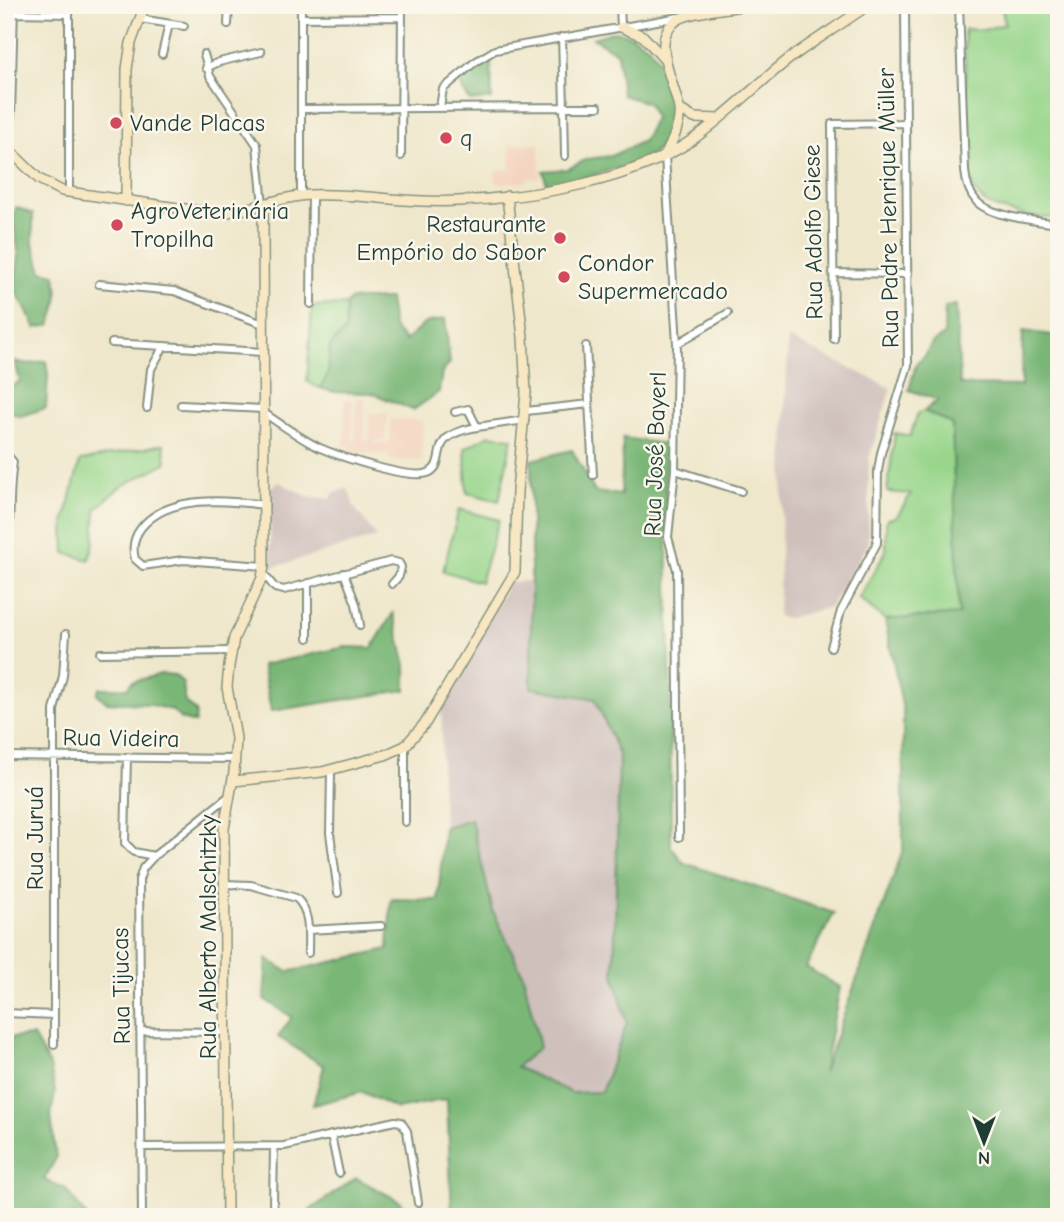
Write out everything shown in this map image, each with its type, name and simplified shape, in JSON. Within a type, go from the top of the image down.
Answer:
[{"type":"street","points":[[69,5],[69,193]]},
{"type":"street","points":[[126,201],[127,69],[131,43],[145,5]]},
{"type":"street","points":[[228,24],[229,5]]},
{"type":"street","points":[[301,196],[302,5]]},
{"type":"street","points":[[401,156],[402,5]]},
{"type":"street","points":[[620,5],[621,27]]},
{"type":"street","points":[[440,107],[443,89],[488,53],[509,46],[746,5]]},
{"type":"street","points":[[69,14],[14,9],[8,149],[39,179],[69,193],[220,213],[312,195],[447,202],[508,196],[592,181],[639,167],[692,140],[788,60],[868,5]]},
{"type":"street","name":"Rua Padre Henrique Müller","points":[[831,647],[841,611],[877,543],[880,453],[908,365],[905,5]]},
{"type":"street","points":[[959,5],[965,171],[969,188],[977,201],[994,211],[1059,224]]},
{"type":"street","points":[[665,156],[674,137],[679,109],[665,61],[663,43],[677,20],[686,16]]},
{"type":"street","points":[[302,18],[402,18]]},
{"type":"street","points":[[140,19],[184,26]]},
{"type":"street","points":[[162,54],[169,23]]},
{"type":"street","points":[[621,27],[643,36],[665,61]]},
{"type":"street","points":[[562,37],[565,156]]},
{"type":"street","points":[[206,68],[219,62],[261,52]]},
{"type":"street","points":[[204,54],[206,68],[257,145],[263,205]]},
{"type":"street","points":[[301,109],[598,107]]},
{"type":"street","points":[[679,109],[694,118],[719,119]]},
{"type":"street","name":"Rua Adolfo Giese","points":[[834,339],[832,124],[905,123]]},
{"type":"street","name":"Rua José Bayerl","points":[[665,156],[677,344],[675,470],[668,537],[677,570],[679,837]]},
{"type":"street","points":[[311,303],[312,195]]},
{"type":"street","points":[[233,781],[331,770],[385,755],[405,746],[426,722],[515,572],[517,491],[526,416],[523,337],[508,196]]},
{"type":"street","name":"Rua Alberto Malschitzky","points":[[227,1217],[224,829],[233,781],[236,730],[227,687],[231,651],[263,569],[263,205]]},
{"type":"street","points":[[833,273],[908,274]]},
{"type":"street","points":[[99,284],[174,291],[263,324]]},
{"type":"street","points":[[677,344],[728,313]]},
{"type":"street","points":[[111,343],[263,352]]},
{"type":"street","points":[[147,408],[151,369],[164,346]]},
{"type":"street","points":[[586,346],[593,475]]},
{"type":"street","points":[[181,405],[264,412],[313,444],[336,454],[380,468],[419,475],[433,470],[443,443],[449,437],[477,427],[589,404]]},
{"type":"street","points":[[455,412],[468,408],[477,427]]},
{"type":"street","points":[[5,452],[13,462],[5,554]]},
{"type":"street","points":[[675,470],[741,491]]},
{"type":"street","points":[[265,505],[216,502],[173,506],[145,523],[134,539],[133,554],[140,565],[160,565],[183,560],[263,569],[275,588],[281,590],[386,562],[395,562],[401,567],[401,572],[392,584]]},
{"type":"street","points":[[344,573],[356,604],[360,625]]},
{"type":"street","points":[[308,638],[309,583]]},
{"type":"street","name":"Rua Juruá","points":[[54,1044],[54,710],[63,676],[66,634]]},
{"type":"street","points":[[100,653],[231,651]]},
{"type":"street","points":[[405,746],[405,822]]},
{"type":"street","name":"Rua Videira","points":[[5,756],[235,759]]},
{"type":"street","points":[[127,757],[125,843],[134,852],[154,856]]},
{"type":"street","points":[[331,770],[330,833],[338,893]]},
{"type":"street","name":"Rua Tijucas","points":[[142,1217],[139,887],[143,868],[154,856],[229,796]]},
{"type":"street","points":[[224,884],[251,885],[296,898],[305,910],[308,953]]},
{"type":"street","points":[[308,930],[382,926]]},
{"type":"street","points":[[5,1013],[54,1014]]},
{"type":"street","points":[[140,1031],[226,1032]]},
{"type":"street","points":[[142,1147],[274,1147],[395,1121],[401,1122],[407,1131],[418,1203]]},
{"type":"street","points":[[331,1135],[339,1173]]},
{"type":"street","points":[[274,1147],[272,1203],[275,1217]]},
{"type":"shaded area","points":[[539,144],[540,178],[527,178],[526,182],[496,183],[495,170],[511,169],[510,145]]},
{"type":"shaded area","points":[[788,338],[891,388],[869,458],[868,544],[830,607],[786,619],[778,616]]},
{"type":"shaded area","points":[[357,398],[365,398],[364,440],[370,440],[369,413],[388,413],[385,440],[375,440],[375,443],[390,442],[390,419],[423,420],[422,461],[389,460],[389,455],[350,452],[350,449],[344,448],[345,399],[353,401],[352,440],[355,440]]},
{"type":"shaded area","points":[[279,482],[307,496],[331,499],[333,493],[348,488],[354,507],[377,537],[270,568],[271,487]]},
{"type":"shaded area","points":[[531,581],[531,687],[595,699],[619,755],[614,975],[627,1023],[601,1092],[572,1093],[515,1067],[540,1047],[523,975],[493,911],[471,820],[444,827],[441,784],[442,705],[509,582]]},
{"type":"green space","points":[[1001,5],[1059,5],[1059,217],[1031,216],[997,208],[980,198],[970,180],[964,29],[983,30],[1005,24]]},
{"type":"green space","points":[[615,31],[632,36],[649,47],[660,62],[674,104],[673,120],[664,143],[646,160],[572,181],[547,184],[543,171],[568,169],[587,159],[611,156],[643,141],[655,118],[648,103],[622,95],[617,53],[593,38]]},
{"type":"green space","points":[[491,60],[492,99],[470,101],[461,87],[462,77],[485,61]]},
{"type":"green space","points":[[16,207],[33,214],[33,243],[42,271],[55,274],[57,300],[50,325],[36,328],[14,288],[19,256],[13,219]]},
{"type":"green space","points":[[351,299],[389,299],[393,327],[405,341],[425,323],[445,319],[450,363],[442,372],[439,392],[413,410],[372,393],[334,392],[320,388],[328,375],[330,346],[345,331],[346,305]]},
{"type":"green space","points":[[346,305],[345,331],[330,346],[328,375],[320,388],[307,382],[312,306]]},
{"type":"green space","points":[[956,305],[960,384],[1021,386],[1023,331],[1059,336],[1059,1217],[436,1217],[452,1215],[447,1099],[397,1109],[362,1092],[313,1105],[324,1066],[278,1037],[292,1017],[264,999],[267,959],[288,972],[388,949],[391,899],[438,900],[444,827],[471,819],[493,911],[523,975],[540,1047],[516,1067],[572,1093],[601,1092],[627,1023],[614,975],[619,755],[595,699],[531,688],[531,460],[572,450],[595,492],[621,495],[623,438],[665,444],[671,847],[684,863],[834,913],[806,967],[840,987],[823,1073],[903,850],[903,710],[885,620],[959,614],[952,424],[924,411],[938,400],[909,390],[916,364],[925,356],[932,343],[944,335],[945,307]]},
{"type":"green space","points":[[15,361],[28,364],[46,361],[46,408],[21,416],[5,411],[5,392],[20,381]]},
{"type":"green space","points":[[924,411],[952,424],[959,614],[885,620],[859,598],[886,551],[886,520],[897,516],[911,494],[887,492],[895,433],[910,436],[918,413]]},
{"type":"green space","points":[[489,435],[512,438],[499,501],[467,493],[465,448]]},
{"type":"green space","points":[[164,444],[166,463],[120,487],[96,509],[94,543],[89,560],[65,553],[64,523],[80,461]]},
{"type":"green space","points":[[459,509],[499,520],[480,582],[443,571]]},
{"type":"green space","points":[[393,613],[406,665],[406,690],[271,711],[262,665],[346,647],[372,648]]},
{"type":"green space","points":[[161,674],[175,675],[183,683],[185,702],[196,712],[195,723],[181,719],[172,710],[148,704],[106,702],[97,693],[100,688],[127,688],[132,682]]},
{"type":"green space","points":[[33,1036],[50,1066],[55,1092],[51,1116],[56,1158],[44,1180],[65,1188],[87,1217],[5,1217],[5,1038]]},
{"type":"green space","points":[[356,1178],[401,1202],[404,1213],[396,1217],[313,1217],[310,1210]]},
{"type":"place","name":"Vande Placas","points":[[116,123]]},
{"type":"place","name":"q","points":[[446,138]]},
{"type":"place","name":"AgroVeterinária Tropilha","points":[[117,225]]},
{"type":"place","name":"Restaurante Empório do Sabor","points":[[560,238]]},
{"type":"place","name":"Condor Supermercado","points":[[564,277]]}]
